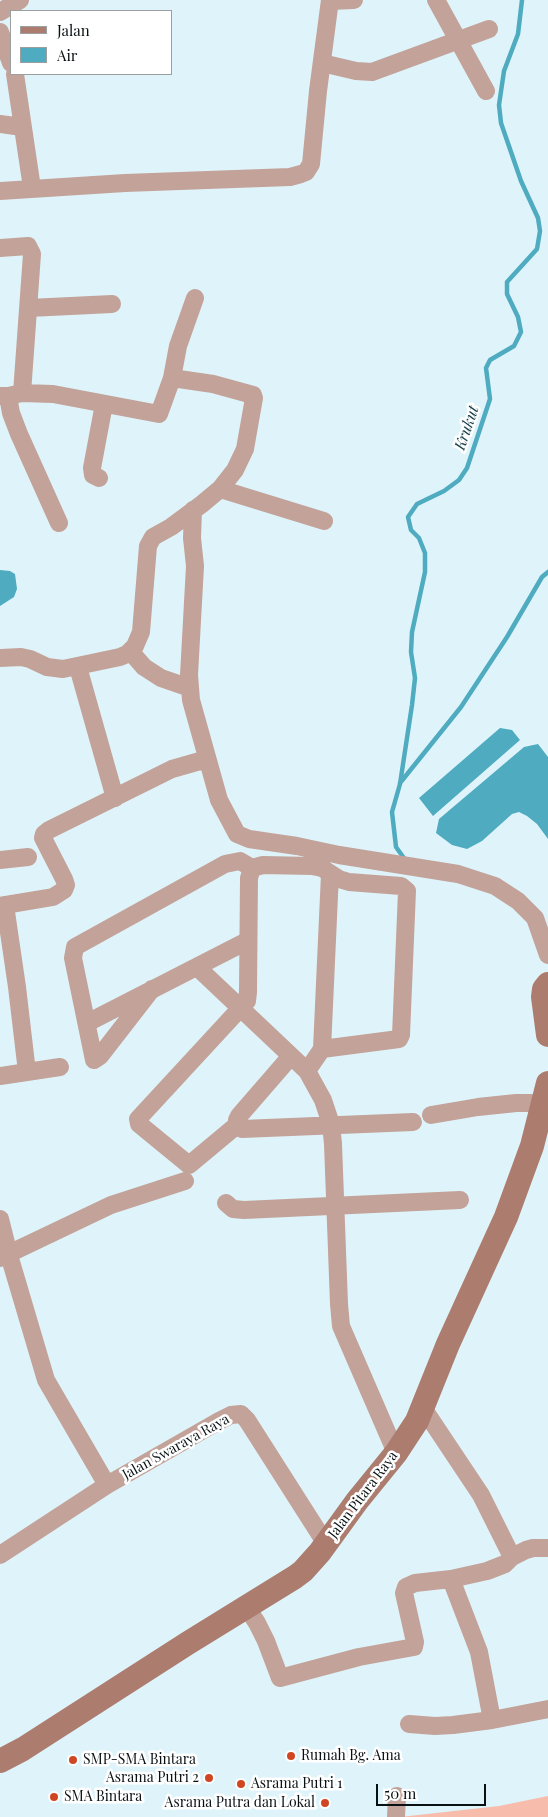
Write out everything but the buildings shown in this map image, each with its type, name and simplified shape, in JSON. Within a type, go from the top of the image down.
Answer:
[{"type":"main road","points":[[548,984],[544,989],[543,997],[548,1035]]},
{"type":"main road","name":"Jalan Pitara Raya","points":[[0,1761],[23,1749],[303,1571],[326,1544],[357,1501],[396,1453],[423,1408],[448,1344],[540,1146],[546,1094]]},
{"type":"street","points":[[0,12],[20,0]]},
{"type":"street","points":[[0,192],[32,188],[290,177],[306,172],[311,164],[330,0],[354,0]]},
{"type":"street","points":[[436,0],[486,91]]},
{"type":"street","points":[[322,63],[356,71],[372,72],[489,29]]},
{"type":"street","points":[[0,32],[10,60]]},
{"type":"street","points":[[14,75],[32,188]]},
{"type":"street","points":[[0,124],[22,127]]},
{"type":"street","points":[[0,248],[28,246],[32,254],[29,308],[10,395],[11,413],[59,523]]},
{"type":"street","points":[[10,395],[53,394],[159,414],[172,378],[178,346],[195,298]]},
{"type":"street","points":[[29,308],[112,304]]},
{"type":"street","points":[[0,658],[21,657],[63,670],[120,657],[136,646],[141,632],[148,546],[153,537],[171,527],[220,489],[235,470],[245,449],[254,396],[213,384],[172,378]]},
{"type":"street","points":[[99,478],[93,475],[92,468],[104,404]]},
{"type":"street","points":[[220,489],[324,521]]},
{"type":"street","points":[[193,510],[192,538],[195,566],[189,674],[193,712],[219,800],[237,834],[249,838],[340,855],[458,874],[494,886],[518,901],[535,918],[548,955]]},
{"type":"street","points":[[130,651],[144,668],[162,678],[190,688]]},
{"type":"street","points":[[78,667],[115,798]]},
{"type":"street","points":[[28,1072],[17,987],[2,906],[53,897],[64,890],[66,885],[64,879],[43,838],[44,834],[65,821],[172,769],[200,761],[208,762]]},
{"type":"street","points":[[0,860],[28,857]]},
{"type":"street","points":[[152,990],[100,1056],[94,1060],[73,958],[75,947],[226,864],[240,861],[252,868],[263,866],[312,866],[322,868],[330,874],[349,882],[401,886],[407,891],[401,1035],[399,1039],[394,1041],[322,1048]]},
{"type":"street","points":[[252,868],[249,878],[248,997],[240,1009],[138,1119],[138,1124],[189,1165],[237,1125],[239,1116],[291,1056]]},
{"type":"street","points":[[307,1072],[322,1048],[330,874]]},
{"type":"street","points":[[87,1023],[248,941]]},
{"type":"street","points":[[197,967],[307,1072],[323,1100],[331,1124],[335,1163],[339,1304],[342,1326],[396,1453]]},
{"type":"street","points":[[0,1076],[60,1067]]},
{"type":"street","points":[[431,1115],[530,1102],[546,1094]]},
{"type":"street","points":[[237,1125],[242,1129],[413,1122]]},
{"type":"street","points":[[4,1256],[111,1204],[185,1181]]},
{"type":"street","points":[[226,1203],[233,1209],[244,1210],[460,1200]]},
{"type":"street","points":[[0,1219],[4,1256],[46,1380],[107,1485],[0,1554]]},
{"type":"street","points":[[423,1408],[481,1495],[512,1557]]},
{"type":"street","name":"Jalan Swaraya Raya","points":[[107,1485],[219,1421],[231,1415],[241,1414],[247,1420],[326,1544]]},
{"type":"street","points":[[246,1606],[266,1641],[280,1678],[359,1657],[414,1647],[415,1642],[406,1587],[415,1583],[451,1579],[495,1569],[512,1557],[533,1548],[548,1548]]},
{"type":"street","points":[[451,1579],[480,1652],[492,1720]]},
{"type":"street","points":[[410,1724],[435,1726],[492,1720],[548,1709]]},
{"type":"street","points":[[396,1817],[397,1796]]},
{"type":"shaded area","points":[[548,1796],[548,1817],[400,1817],[499,1806]]},
{"type":"water","points":[[0,570],[10,571],[15,574],[17,589],[14,597],[0,606]]},
{"type":"water","points":[[500,728],[512,730],[520,740],[433,816],[419,798]]},
{"type":"water","points":[[538,744],[548,757],[548,839],[537,824],[519,812],[512,814],[482,841],[467,849],[452,845],[436,833],[439,819],[524,747]]},
{"type":"waterway","name":"Krukut","points":[[406,861],[396,847],[392,812],[400,784],[412,705],[415,678],[411,652],[412,632],[425,572],[425,553],[419,538],[411,530],[408,517],[417,504],[444,491],[459,480],[467,468],[490,399],[486,368],[490,360],[514,346],[521,332],[518,317],[507,294],[507,282],[537,249],[540,231],[538,218],[521,181],[501,123],[499,105],[504,71],[518,34],[522,0]]},
{"type":"waterway","points":[[400,783],[461,707],[507,637],[542,577],[548,572]]},
{"type":"place","name":"Rumah Bg. Ama","points":[[291,1756]]},
{"type":"place","name":"SMP-SMA Bintara","points":[[73,1760]]},
{"type":"place","name":"Asrama Putri 2","points":[[209,1778]]},
{"type":"place","name":"Asrama Putri 1","points":[[241,1784]]},
{"type":"place","name":"SMA Bintara","points":[[54,1797]]},
{"type":"place","name":"Asrama Putra dan Lokal","points":[[325,1803]]}]
